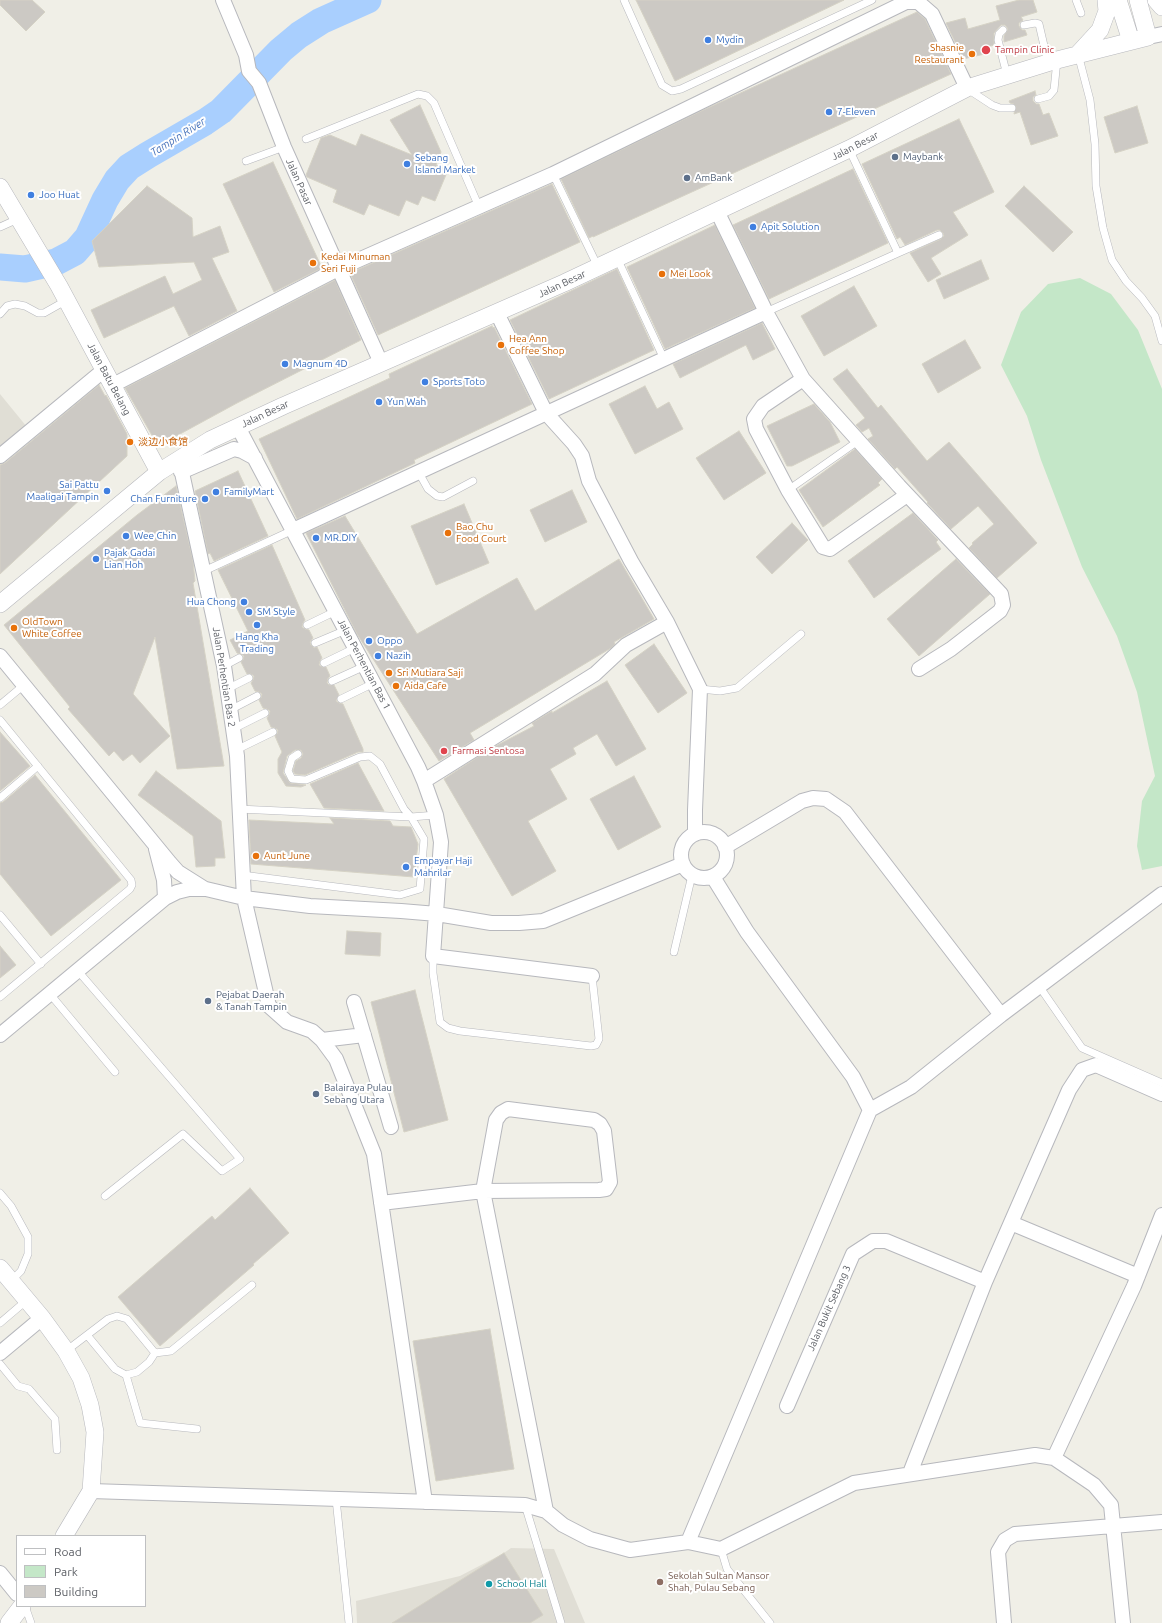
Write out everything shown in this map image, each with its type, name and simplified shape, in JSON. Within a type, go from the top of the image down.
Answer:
[{"type":"street","name":"Jalan Pasar","points":[[223,0],[246,55],[249,71],[259,83],[284,147],[381,363]]},
{"type":"street","points":[[1078,54],[1100,30],[1107,11],[1106,0]]},
{"type":"street","points":[[1118,0],[1131,41]]},
{"type":"street","points":[[1138,0],[1155,36]]},
{"type":"street","points":[[1156,0],[1162,7]]},
{"type":"street","points":[[113,386],[338,269],[553,174],[906,2],[918,2],[932,14],[967,88]]},
{"type":"street","name":"Jalan Besar","points":[[0,604],[159,472],[180,466],[210,440],[598,267],[849,149],[967,88],[1078,54],[1155,36]]},
{"type":"street","name":"Jalan Batu Belang","points":[[0,187],[20,218],[63,293],[159,472]]},
{"type":"street","points":[[717,211],[766,312],[803,379],[907,495],[1001,594],[1003,605],[1000,611],[951,650],[919,668]]},
{"type":"street","points":[[293,530],[418,471],[766,312]]},
{"type":"street","points":[[497,313],[546,413],[574,444],[582,456],[589,481],[631,560],[667,622],[700,689],[694,810],[695,834]]},
{"type":"street","points":[[0,456],[104,370]]},
{"type":"street","points":[[803,379],[763,406],[754,419],[756,429],[788,490],[822,547],[830,549],[907,495]]},
{"type":"street","name":"Jalan Perhentian Bas 1","points":[[238,427],[356,648],[424,781],[436,815],[441,842],[433,956]]},
{"type":"street","points":[[180,466],[234,449],[242,451],[255,458]]},
{"type":"street","name":"Jalan Perhentian Bas 2","points":[[180,466],[224,666],[236,750],[244,898],[269,1006],[287,1022],[312,1031],[322,1040],[336,1059],[374,1154],[424,1502]]},
{"type":"street","points":[[424,781],[595,674],[626,645],[667,622]]},
{"type":"street","points":[[0,656],[178,872],[206,890]]},
{"type":"street","points":[[725,847],[802,801],[813,798],[826,799],[844,812],[1001,1015]]},
{"type":"street","points":[[709,833],[716,836],[725,847],[726,854],[723,867],[713,877],[699,878],[692,875],[683,864],[682,850],[689,838],[695,834],[709,833]]},
{"type":"street","points":[[154,842],[164,880],[165,898]]},
{"type":"street","points":[[0,1036],[165,898],[177,892],[189,889],[206,890],[244,898],[310,906],[437,914],[491,923],[519,923],[543,921],[683,864]]},
{"type":"street","points":[[713,877],[747,932],[853,1077],[870,1110]]},
{"type":"street","points":[[688,1542],[870,1110],[911,1087],[1001,1015],[1162,894]]},
{"type":"street","points":[[433,956],[592,976]]},
{"type":"street","points":[[354,1002],[390,1127]]},
{"type":"street","points":[[322,1040],[364,1035]]},
{"type":"street","points":[[910,1473],[985,1282],[1069,1090],[1082,1070],[1096,1065],[1162,1094]]},
{"type":"street","points":[[381,1203],[483,1191],[606,1189],[610,1182],[604,1132],[600,1124],[594,1120],[508,1109],[500,1113],[496,1120],[483,1191],[546,1511]]},
{"type":"street","points":[[1054,1458],[1138,1276],[1162,1215]]},
{"type":"street","points":[[1011,1223],[1138,1276]]},
{"type":"street","name":"Jalan Bukit Sebang 3","points":[[787,1406],[853,1254],[873,1241],[886,1241],[985,1282]]},
{"type":"street","points":[[5,1275],[42,1318],[66,1351],[81,1378],[90,1405],[95,1432],[91,1491],[65,1535]]},
{"type":"street","points":[[0,1353],[42,1318]]},
{"type":"street","points":[[91,1491],[525,1505],[546,1511],[563,1525],[590,1539],[630,1550],[688,1542],[721,1549],[854,1483],[910,1473],[1035,1455],[1054,1458],[1094,1485],[1111,1504],[1123,1623]]},
{"type":"street","points":[[1004,1623],[998,1552],[1005,1540],[1015,1534],[1162,1522]]},
{"type":"street","points":[[0,1573],[16,1593]]},
{"type":"street","points":[[9,1623],[21,1607]]},
{"type":"lane","points":[[624,0],[662,85],[672,91],[681,89],[872,0]]},
{"type":"lane","points":[[1076,0],[1081,14]]},
{"type":"lane","points":[[1024,25],[1035,23],[1039,24],[1053,61],[1054,90],[1049,96],[1038,99]]},
{"type":"lane","points":[[1003,30],[999,34],[998,40],[1007,75]]},
{"type":"lane","points":[[1078,54],[1090,100],[1095,144],[1096,186],[1103,228],[1112,260],[1126,281],[1142,298],[1155,316],[1162,341]]},
{"type":"lane","points":[[967,88],[992,105],[1000,108],[1012,108]]},
{"type":"lane","points":[[306,139],[418,94],[427,96],[434,103],[479,207]]},
{"type":"lane","points":[[246,161],[284,147]]},
{"type":"lane","points":[[849,149],[898,253]]},
{"type":"lane","points":[[553,174],[598,267]]},
{"type":"lane","points":[[0,227],[20,218]]},
{"type":"lane","points":[[766,312],[939,235]]},
{"type":"lane","points":[[617,258],[664,359]]},
{"type":"lane","points":[[0,314],[7,306],[15,304],[25,306],[38,313],[44,312],[63,293]]},
{"type":"lane","points":[[788,490],[858,440]]},
{"type":"lane","points":[[418,471],[428,489],[437,496],[443,497],[473,481]]},
{"type":"lane","points":[[204,571],[293,530]]},
{"type":"lane","points":[[307,625],[336,611]]},
{"type":"lane","points":[[316,643],[346,630]]},
{"type":"lane","points":[[700,689],[720,691],[737,688],[801,634]]},
{"type":"lane","points":[[324,663],[356,648]]},
{"type":"lane","points":[[224,666],[239,658]]},
{"type":"lane","points":[[332,681],[365,666]]},
{"type":"lane","points":[[227,689],[249,678]]},
{"type":"lane","points":[[341,699],[374,683]]},
{"type":"lane","points":[[0,704],[24,685]]},
{"type":"lane","points":[[230,710],[257,696]]},
{"type":"lane","points":[[233,729],[265,713]]},
{"type":"lane","points":[[0,720],[131,880],[132,884],[130,889],[0,997]]},
{"type":"lane","points":[[236,750],[273,732]]},
{"type":"lane","points":[[242,876],[400,894],[420,889],[424,838],[404,809],[380,764],[370,756],[360,757],[306,780],[292,779],[288,771],[292,758],[298,754]]},
{"type":"lane","points":[[0,798],[38,766]]},
{"type":"lane","points":[[238,809],[411,818],[436,815]]},
{"type":"lane","points":[[674,952],[692,875]]},
{"type":"lane","points":[[0,915],[41,964]]},
{"type":"lane","points":[[433,956],[432,973],[440,1022],[448,1028],[460,1031],[591,1046],[596,1044],[600,1039],[592,976]]},
{"type":"lane","points":[[78,971],[240,1159],[222,1171],[183,1134],[105,1196]]},
{"type":"lane","points":[[1039,986],[1082,1048],[1162,1083]]},
{"type":"lane","points":[[50,994],[115,1072]]},
{"type":"lane","points":[[0,1193],[11,1206],[28,1237],[28,1254],[21,1271],[5,1275]]},
{"type":"lane","points":[[87,1335],[115,1370],[126,1375],[137,1372],[149,1362],[155,1353],[171,1351],[252,1285]]},
{"type":"lane","points":[[0,1323],[27,1300]]},
{"type":"lane","points":[[66,1351],[108,1319],[117,1316],[127,1319],[155,1353]]},
{"type":"lane","points":[[0,1364],[18,1386],[29,1389],[55,1418],[57,1450]]},
{"type":"lane","points":[[126,1375],[140,1423],[197,1429]]},
{"type":"lane","points":[[336,1499],[349,1623]]},
{"type":"lane","points":[[525,1505],[561,1623]]},
{"type":"lane","points":[[721,1549],[726,1570],[770,1623]]},
{"type":"lane","points":[[25,1607],[31,1623]]},
{"type":"shaded area","points":[[0,394],[27,427],[0,449]]},
{"type":"shaded area","points":[[511,1548],[554,1549],[585,1623],[357,1623],[356,1601],[460,1576]]},
{"type":"green space","points":[[1080,278],[1111,294],[1138,330],[1162,389],[1162,866],[1142,870],[1137,846],[1142,801],[1155,776],[1137,692],[1117,636],[1082,567],[1041,460],[1027,416],[1001,365],[1021,312],[1048,284]]},
{"type":"building","points":[[0,0],[32,0],[45,12],[26,31],[0,5]]},
{"type":"building","name":"Mydin","points":[[636,0],[844,0],[675,81]]},
{"type":"building","points":[[1019,0],[1033,0],[1037,12],[1021,17],[1023,20],[1019,23],[1019,26],[1022,30],[1025,30],[1027,35],[1004,42],[1004,36],[1008,29],[1005,25],[1001,25],[994,33],[994,45],[988,47],[989,53],[963,59],[946,23],[965,18],[968,29],[1000,20],[996,6]]},
{"type":"building","points":[[917,12],[925,19],[951,74],[589,238],[561,179],[699,112]]},
{"type":"building","points":[[1035,91],[1036,95],[1033,97],[1033,101],[1036,104],[1039,104],[1043,115],[1049,113],[1058,136],[1031,145],[1020,112],[1014,114],[1016,106],[1009,101]]},
{"type":"building","points":[[420,105],[441,152],[436,165],[448,170],[435,201],[422,196],[418,205],[406,200],[399,216],[369,204],[364,215],[333,202],[337,190],[307,177],[306,175],[321,138],[330,135],[356,146],[361,134],[412,155],[390,120]]},
{"type":"building","points":[[1137,106],[1148,143],[1115,153],[1104,117]]},
{"type":"building","points":[[959,119],[994,192],[953,212],[968,235],[931,258],[941,274],[928,282],[910,253],[941,239],[944,236],[943,233],[940,230],[937,230],[905,245],[900,237],[897,239],[862,164]]},
{"type":"building","points":[[273,162],[322,268],[274,292],[223,184]]},
{"type":"building","points":[[853,169],[888,243],[769,299],[733,225]]},
{"type":"building","points":[[552,184],[580,242],[378,335],[350,273]]},
{"type":"building","points":[[147,186],[192,218],[193,237],[220,226],[229,252],[212,258],[237,311],[189,336],[174,306],[104,338],[91,310],[165,276],[173,294],[202,280],[194,262],[99,267],[92,241]]},
{"type":"building","points":[[1024,186],[1073,232],[1053,252],[1005,206]]},
{"type":"building","points":[[715,225],[755,308],[665,349],[627,267]]},
{"type":"building","points":[[981,260],[989,279],[944,299],[936,280]]},
{"type":"building","points":[[617,269],[654,350],[549,399],[510,320]]},
{"type":"building","points":[[335,280],[361,340],[237,403],[158,446],[125,388]]},
{"type":"building","points":[[854,286],[877,326],[824,356],[801,316]]},
{"type":"building","points":[[762,323],[775,349],[753,360],[746,345],[680,378],[673,364]]},
{"type":"building","points":[[492,326],[493,328],[494,327],[532,404],[414,460],[415,463],[297,519],[259,439],[390,378],[389,374]]},
{"type":"building","points":[[965,340],[981,368],[938,393],[922,364]]},
{"type":"building","points":[[847,369],[878,408],[881,405],[927,461],[949,442],[1037,543],[997,578],[969,548],[973,544],[972,543],[994,524],[978,506],[951,529],[897,467],[895,469],[868,439],[873,436],[869,428],[862,432],[856,425],[865,418],[833,379]]},
{"type":"building","points":[[99,385],[127,434],[127,456],[0,574],[0,465],[5,463]]},
{"type":"building","points":[[645,386],[657,409],[669,402],[683,429],[635,454],[609,404]]},
{"type":"building","points":[[814,404],[830,422],[840,442],[792,466],[787,466],[767,426]]},
{"type":"building","points":[[739,431],[766,473],[724,500],[696,458]]},
{"type":"building","points":[[855,449],[882,479],[878,483],[880,485],[823,527],[799,490]]},
{"type":"building","points":[[238,471],[268,536],[214,561],[210,553],[208,554],[195,491]]},
{"type":"building","points":[[176,486],[193,561],[195,581],[193,583],[224,766],[177,769],[155,637],[133,694],[170,736],[140,763],[132,754],[123,761],[114,751],[109,756],[68,709],[70,707],[4,625],[137,515]]},
{"type":"building","points":[[572,490],[587,522],[545,542],[530,510]]},
{"type":"building","points":[[464,504],[489,563],[436,585],[411,526]]},
{"type":"building","points":[[913,513],[938,540],[936,542],[941,549],[874,598],[848,561]]},
{"type":"building","points":[[345,516],[417,634],[517,578],[535,611],[619,559],[654,619],[614,642],[615,644],[611,648],[470,733],[474,740],[439,761],[357,634],[306,533]]},
{"type":"building","points":[[792,523],[808,540],[772,574],[756,557]]},
{"type":"building","points":[[272,545],[305,620],[302,627],[309,630],[313,638],[310,642],[311,645],[314,648],[317,647],[322,658],[319,665],[326,667],[330,676],[327,683],[329,685],[334,685],[339,695],[336,701],[343,704],[363,749],[363,752],[358,752],[305,775],[295,774],[293,771],[296,761],[301,758],[303,754],[301,750],[295,750],[287,756],[283,773],[290,783],[306,785],[301,787],[286,786],[278,773],[278,759],[282,752],[275,736],[278,730],[271,727],[267,718],[270,711],[263,708],[259,700],[262,694],[255,691],[251,683],[254,676],[247,674],[241,662],[244,656],[237,653],[230,640],[248,631],[218,570]]},
{"type":"building","points":[[956,559],[990,594],[919,656],[887,619]]},
{"type":"building","points":[[654,644],[687,693],[658,713],[625,665]]},
{"type":"building","points":[[607,681],[646,749],[616,766],[597,734],[573,748],[576,754],[550,769],[567,799],[528,821],[556,871],[512,896],[444,779],[490,749],[534,726],[532,723]]},
{"type":"building","points":[[0,732],[30,766],[0,791]]},
{"type":"building","points":[[358,763],[384,811],[324,808],[310,784]]},
{"type":"building","points":[[156,771],[221,821],[225,858],[215,858],[215,866],[196,867],[193,836],[138,795]]},
{"type":"building","points":[[35,775],[121,880],[51,936],[0,874],[0,803]]},
{"type":"building","points":[[634,776],[661,827],[618,850],[590,799]]},
{"type":"building","points":[[330,818],[390,821],[393,826],[411,827],[418,844],[414,877],[251,864],[249,820],[334,824]]},
{"type":"building","points":[[347,931],[381,933],[380,956],[345,954]]},
{"type":"building","points":[[0,946],[16,965],[0,978]]},
{"type":"building","points":[[415,990],[448,1120],[404,1132],[371,1002]]},
{"type":"building","points":[[250,1188],[289,1233],[160,1346],[118,1297],[212,1216],[215,1220]]},
{"type":"building","points":[[490,1329],[514,1469],[436,1481],[413,1341]]},
{"type":"building","name":"School Hall","points":[[504,1553],[543,1615],[530,1623],[392,1623]]},
{"type":"waterway","name":"Tampin River","points":[[0,267],[25,269],[56,262],[75,252],[88,237],[105,200],[117,180],[129,167],[221,111],[281,50],[299,35],[321,21],[368,0]]},
{"type":"place","name":"Mydin","points":[[708,40]]},
{"type":"place","name":"Tampin Clinic","points":[[986,50]]},
{"type":"place","name":"Shasnie Restaurant","points":[[972,54]]},
{"type":"place","name":"7-Eleven","points":[[829,112]]},
{"type":"place","name":"Maybank","points":[[895,157]]},
{"type":"place","name":"Sebang Island Market","points":[[407,164]]},
{"type":"place","name":"AmBank","points":[[687,178]]},
{"type":"place","name":"Joo Huat","points":[[31,195]]},
{"type":"place","name":"Apit Solution","points":[[753,227]]},
{"type":"place","name":"Kedai Minuman Seri Fuji","points":[[313,263]]},
{"type":"place","name":"Mei Look","points":[[662,274]]},
{"type":"place","name":"Hea Ann Coffee Shop","points":[[501,345]]},
{"type":"place","name":"Magnum 4D","points":[[285,364]]},
{"type":"place","name":"Sports Toto","points":[[425,382]]},
{"type":"place","name":"Yun Wah","points":[[379,402]]},
{"type":"place","name":"淡边小食馆","points":[[130,442]]},
{"type":"place","name":"Sai Pattu Maaligai Tampin","points":[[107,491]]},
{"type":"place","name":"FamilyMart","points":[[216,492]]},
{"type":"place","name":"Chan Furniture","points":[[205,499]]},
{"type":"place","name":"Bao Chu Food Court","points":[[448,533]]},
{"type":"place","name":"Wee Chin","points":[[126,536]]},
{"type":"place","name":"MR.DIY","points":[[316,538]]},
{"type":"place","name":"Pajak Gadai Lian Hoh","points":[[96,559]]},
{"type":"place","name":"Hua Chong","points":[[244,602]]},
{"type":"place","name":"SM Style","points":[[249,612]]},
{"type":"place","name":"Hang Kha Trading","points":[[257,625]]},
{"type":"place","name":"OldTown White Coffee","points":[[14,628]]},
{"type":"place","name":"Oppo","points":[[369,641]]},
{"type":"place","name":"Nazih","points":[[378,656]]},
{"type":"place","name":"Sri Mutiara Saji","points":[[389,673]]},
{"type":"place","name":"Aida Cafe","points":[[396,686]]},
{"type":"place","name":"Farmasi Sentosa","points":[[444,751]]},
{"type":"place","name":"Aunt June","points":[[256,856]]},
{"type":"place","name":"Empayar Haji Mahrilar","points":[[406,867]]},
{"type":"place","name":"Pejabat Daerah & Tanah Tampin","points":[[208,1001]]},
{"type":"place","name":"Balairaya Pulau Sebang Utara","points":[[316,1094]]},
{"type":"place","name":"Sekolah Sultan Mansor Shah, Pulau Sebang","points":[[660,1582]]},
{"type":"place","name":"School Hall","points":[[489,1584]]}]
